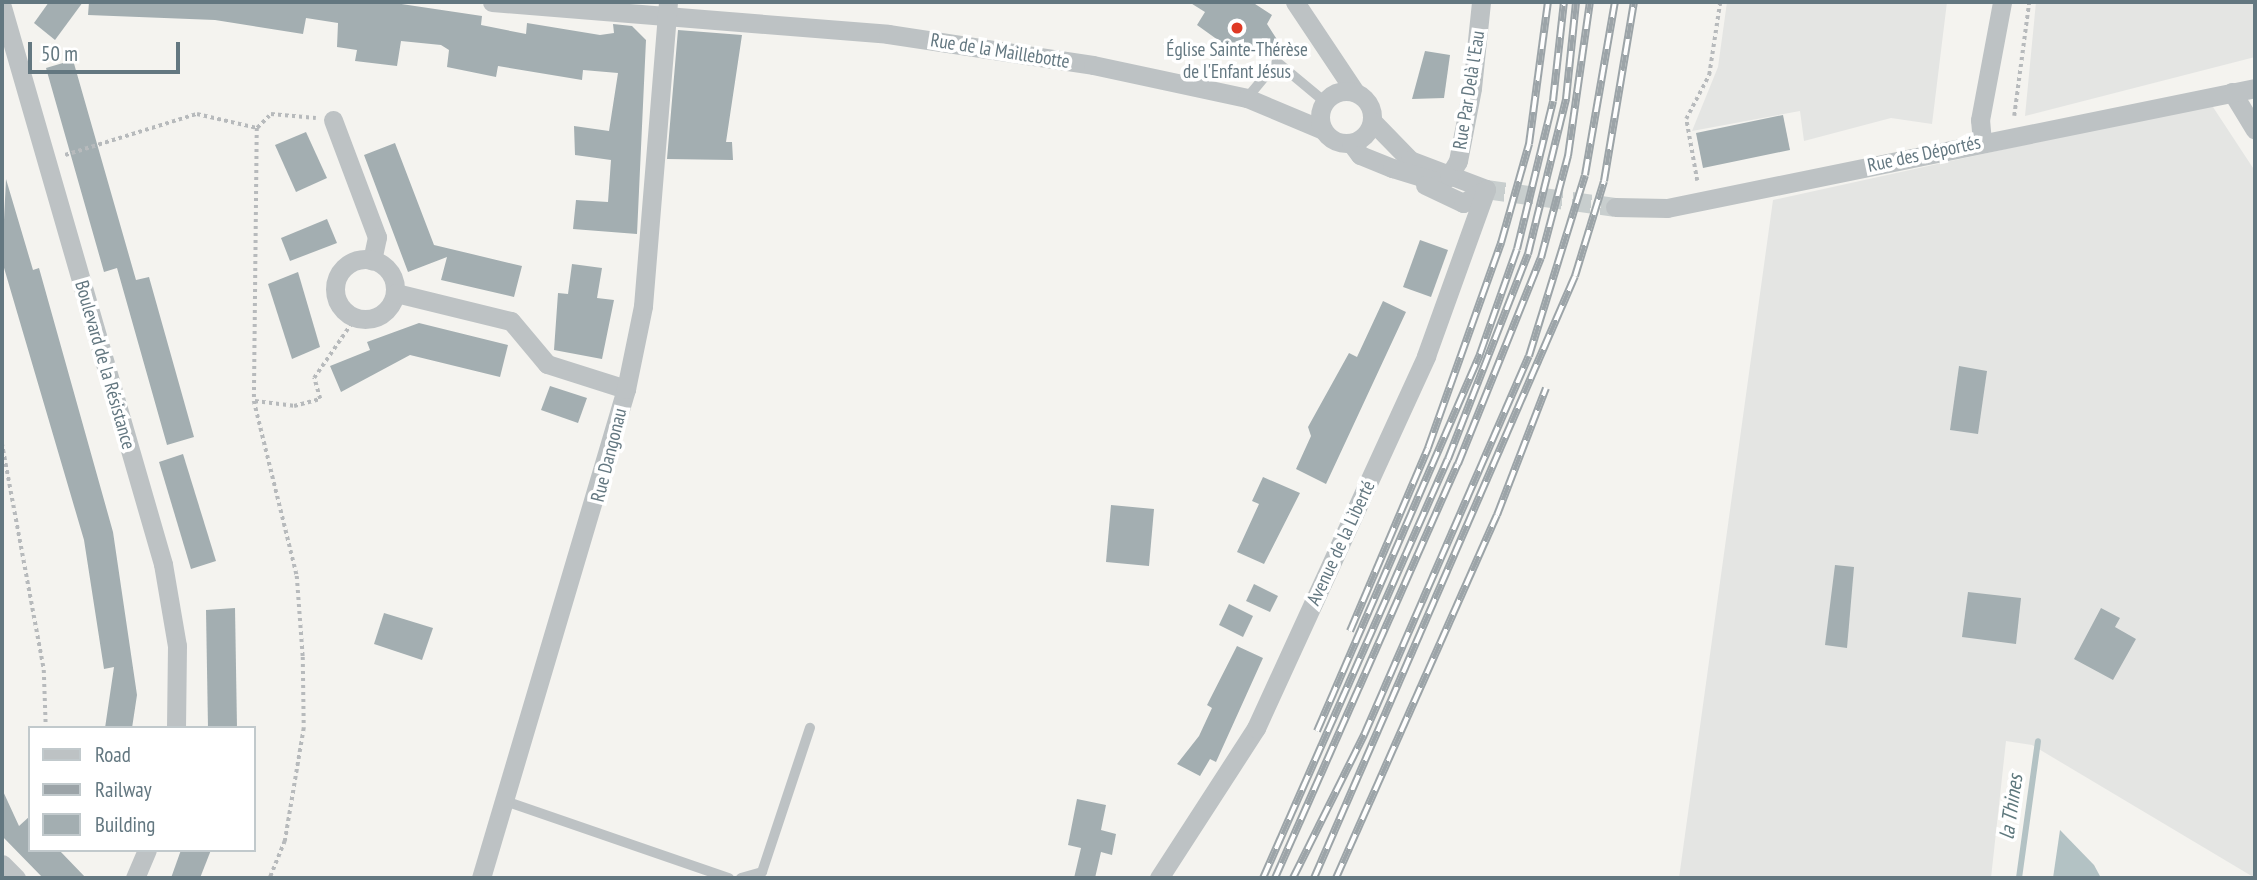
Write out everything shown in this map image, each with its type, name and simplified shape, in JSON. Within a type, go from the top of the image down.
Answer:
[{"type":"street","name":"Rue de la Maillebotte","points":[[492,2],[668,10],[888,34],[1173,78],[1247,98],[1323,130]]},
{"type":"street","points":[[1295,2],[1355,92],[1369,104],[1373,121],[1410,160],[1486,189]]},
{"type":"street","name":"Rue Par Delà l'Eau","points":[[1448,176],[1458,161],[1472,88],[1481,2]]},
{"type":"street","points":[[1982,142],[1980,120],[2002,2]]},
{"type":"street","name":"Boulevard de la Résistance","points":[[2,6],[163,564],[177,646],[176,726]]},
{"type":"street","name":"Rue Dangonau","points":[[481,878],[626,389],[643,306],[668,10]]},
{"type":"street","name":"Rue des Déportés","points":[[1615,207],[1667,208],[2255,88]]},
{"type":"street","points":[[1355,92],[1337,93],[1325,102],[1323,130],[1337,142],[1351,143],[1363,138],[1373,121]]},
{"type":"street","points":[[2232,92],[2255,130]]},
{"type":"street","points":[[333,120],[377,237],[372,260]]},
{"type":"street","points":[[1351,143],[1360,155],[1464,203],[1486,189]]},
{"type":"street","points":[[1392,168],[1441,183],[1448,176]]},
{"type":"street","name":"Avenue de la Liberté","points":[[1159,878],[1256,728],[1426,356],[1486,189]]},
{"type":"street","points":[[353,260],[372,260],[389,273],[396,293],[388,310],[356,317],[339,303],[334,282],[353,260]]},
{"type":"street","points":[[396,293],[511,321],[547,364],[626,389]]},
{"type":"street","points":[[135,878],[146,852]]},
{"type":"street","points":[[2,864],[16,878]]},
{"type":"lane","points":[[1247,98],[1277,62],[1325,102]]},
{"type":"lane","points":[[741,878],[762,872],[810,728]]},
{"type":"lane","points":[[505,801],[729,878]]},
{"type":"path","points":[[1701,200],[1686,119],[1709,75],[1720,2]]},
{"type":"path","points":[[2016,136],[2013,96],[2029,2]]},
{"type":"path","points":[[46,161],[197,114],[257,128]]},
{"type":"path","points":[[271,878],[285,841],[304,728],[303,657],[297,576],[254,401],[257,128],[271,114],[333,120]]},
{"type":"path","points":[[254,401],[294,406],[320,399],[314,377],[356,317]]},
{"type":"path","points":[[2,443],[44,670],[46,726]]},
{"type":"shaded area","points":[[1727,2],[1947,2],[1932,124],[1891,118],[1804,141],[1800,111],[1692,131],[1718,67]]},
{"type":"shaded area","points":[[2036,2],[2255,2],[2255,57],[2025,116]]},
{"type":"shaded area","points":[[2211,104],[2255,171],[2255,878],[2032,745],[2006,741],[1991,878],[1679,878],[1773,200]]},
{"type":"shaded area","points":[[2060,830],[2094,865],[2101,878],[2053,878]]},
{"type":"building","points":[[49,2],[83,2],[55,40],[34,23]]},
{"type":"building","points":[[89,2],[388,2],[482,16],[481,25],[526,34],[527,23],[600,35],[614,33],[613,24],[632,26],[646,40],[637,234],[573,229],[576,200],[608,202],[611,160],[575,155],[574,126],[609,131],[618,73],[583,70],[582,80],[498,66],[496,77],[447,67],[449,50],[441,45],[401,41],[397,66],[355,61],[357,50],[337,47],[338,23],[306,18],[303,34],[215,20],[88,15]]},
{"type":"building","name":"Église Sainte-Thérèse de l'Enfant Jésus","points":[[1189,2],[1252,2],[1272,15],[1267,24],[1278,41],[1269,55],[1248,51],[1243,58],[1197,25],[1205,12]]},
{"type":"building","points":[[678,30],[742,35],[726,142],[732,142],[733,160],[667,159]]},
{"type":"building","points":[[1425,51],[1450,55],[1444,98],[1412,99]]},
{"type":"building","points":[[73,60],[136,280],[149,277],[194,437],[167,445],[117,268],[104,272],[46,68]]},
{"type":"building","points":[[1783,115],[1790,150],[1703,168],[1696,133]]},
{"type":"building","points":[[306,132],[327,178],[296,192],[275,145]]},
{"type":"building","points":[[395,143],[434,245],[522,266],[514,297],[441,280],[447,257],[408,272],[364,155]]},
{"type":"building","points":[[6,179],[33,270],[39,268],[113,532],[137,695],[132,726],[105,726],[114,667],[104,669],[84,540],[2,261]]},
{"type":"building","points":[[327,219],[337,243],[290,261],[281,238]]},
{"type":"building","points":[[1420,240],[1448,250],[1431,297],[1403,287]]},
{"type":"building","points":[[572,264],[602,268],[597,298],[614,300],[602,359],[554,350],[558,293],[568,294]]},
{"type":"building","points":[[298,272],[320,347],[292,359],[268,284]]},
{"type":"building","points":[[1383,301],[1406,312],[1326,484],[1296,469],[1311,436],[1308,427],[1349,353],[1357,357]]},
{"type":"building","points":[[419,323],[508,345],[500,377],[410,355],[341,392],[330,366],[370,350],[367,342]]},
{"type":"building","points":[[1959,366],[1987,371],[1978,434],[1950,430]]},
{"type":"building","points":[[550,386],[587,398],[578,423],[541,410]]},
{"type":"building","points":[[183,454],[216,561],[191,569],[159,462]]},
{"type":"building","points":[[1263,477],[1300,493],[1264,564],[1237,552],[1259,504],[1252,501]]},
{"type":"building","points":[[1111,505],[1154,509],[1149,566],[1106,562]]},
{"type":"building","points":[[1835,565],[1854,567],[1847,648],[1825,645]]},
{"type":"building","points":[[1254,584],[1278,596],[1270,612],[1246,601]]},
{"type":"building","points":[[1968,592],[2021,598],[2016,644],[1962,637]]},
{"type":"building","points":[[1229,604],[1253,616],[1243,637],[1219,625]]},
{"type":"building","points":[[235,608],[237,726],[208,726],[206,610]]},
{"type":"building","points":[[2101,608],[2120,618],[2115,627],[2136,639],[2113,680],[2074,659]]},
{"type":"building","points":[[384,613],[433,628],[422,660],[374,644]]},
{"type":"building","points":[[1237,646],[1263,658],[1216,762],[1210,759],[1200,776],[1177,764],[1199,736],[1212,708],[1207,705]]},
{"type":"building","points":[[2,789],[19,826],[28,818],[28,852],[61,852],[86,878],[43,878],[2,836]]},
{"type":"building","points":[[1077,799],[1106,805],[1101,830],[1116,834],[1112,855],[1101,852],[1095,878],[1074,878],[1081,848],[1068,845]]},
{"type":"building","points":[[180,852],[210,852],[200,878],[171,878]]},
{"type":"waterway","name":"la Thines","points":[[2019,878],[2038,741]]},
{"type":"tunnel","points":[[1486,189],[1615,207]]},
{"type":"railway","points":[[1350,631],[1428,448],[1501,243],[1529,144],[1548,2]]},
{"type":"railway","points":[[1317,731],[1480,354],[1517,249],[1553,101],[1564,2]]},
{"type":"railway","points":[[1263,878],[1448,459],[1528,254],[1566,99],[1576,2]]},
{"type":"railway","points":[[1275,878],[1458,464],[1541,258],[1568,156],[1590,2]]},
{"type":"railway","points":[[1293,878],[1364,735],[1529,356],[1585,175],[1615,2]]},
{"type":"railway","points":[[1314,878],[1575,276],[1604,181],[1634,2]]},
{"type":"railway","points":[[1336,878],[1497,515],[1546,388]]},
{"type":"place","name":"Église Sainte-Thérèse de l'Enfant Jésus","points":[[1237,28]]}]
